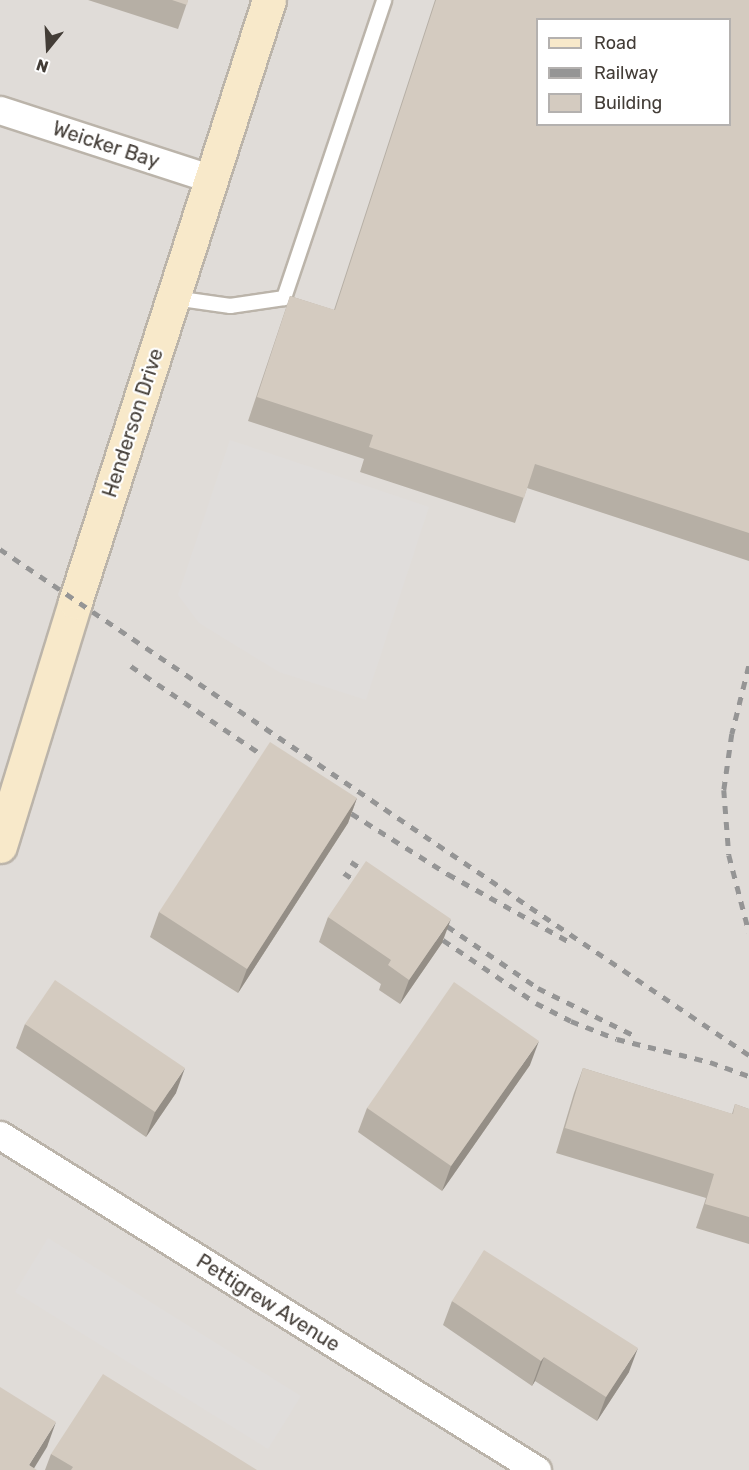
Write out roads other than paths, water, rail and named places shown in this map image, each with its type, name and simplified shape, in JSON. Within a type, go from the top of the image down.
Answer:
[{"type":"street","name":"Henderson Drive","points":[[0,846],[269,0]]},
{"type":"street","name":"Weicker Bay","points":[[0,110],[212,179]]},
{"type":"street","name":"Pettigrew Avenue","points":[[0,1135],[537,1470]]},
{"type":"lane","points":[[174,298],[230,306],[284,298],[384,0]]},
{"type":"railway","points":[[0,549],[749,1055]]},
{"type":"railway","points":[[131,666],[276,764]]},
{"type":"railway","points":[[749,666],[732,734],[724,790],[729,855],[749,932]]},
{"type":"railway","points":[[338,805],[448,874],[573,944]]},
{"type":"railway","points":[[351,862],[374,877]]},
{"type":"railway","points":[[344,873],[368,889]]},
{"type":"railway","points":[[434,917],[538,988],[635,1036]]},
{"type":"railway","points":[[430,931],[536,1003],[571,1021],[617,1039],[710,1062],[749,1076]]}]
